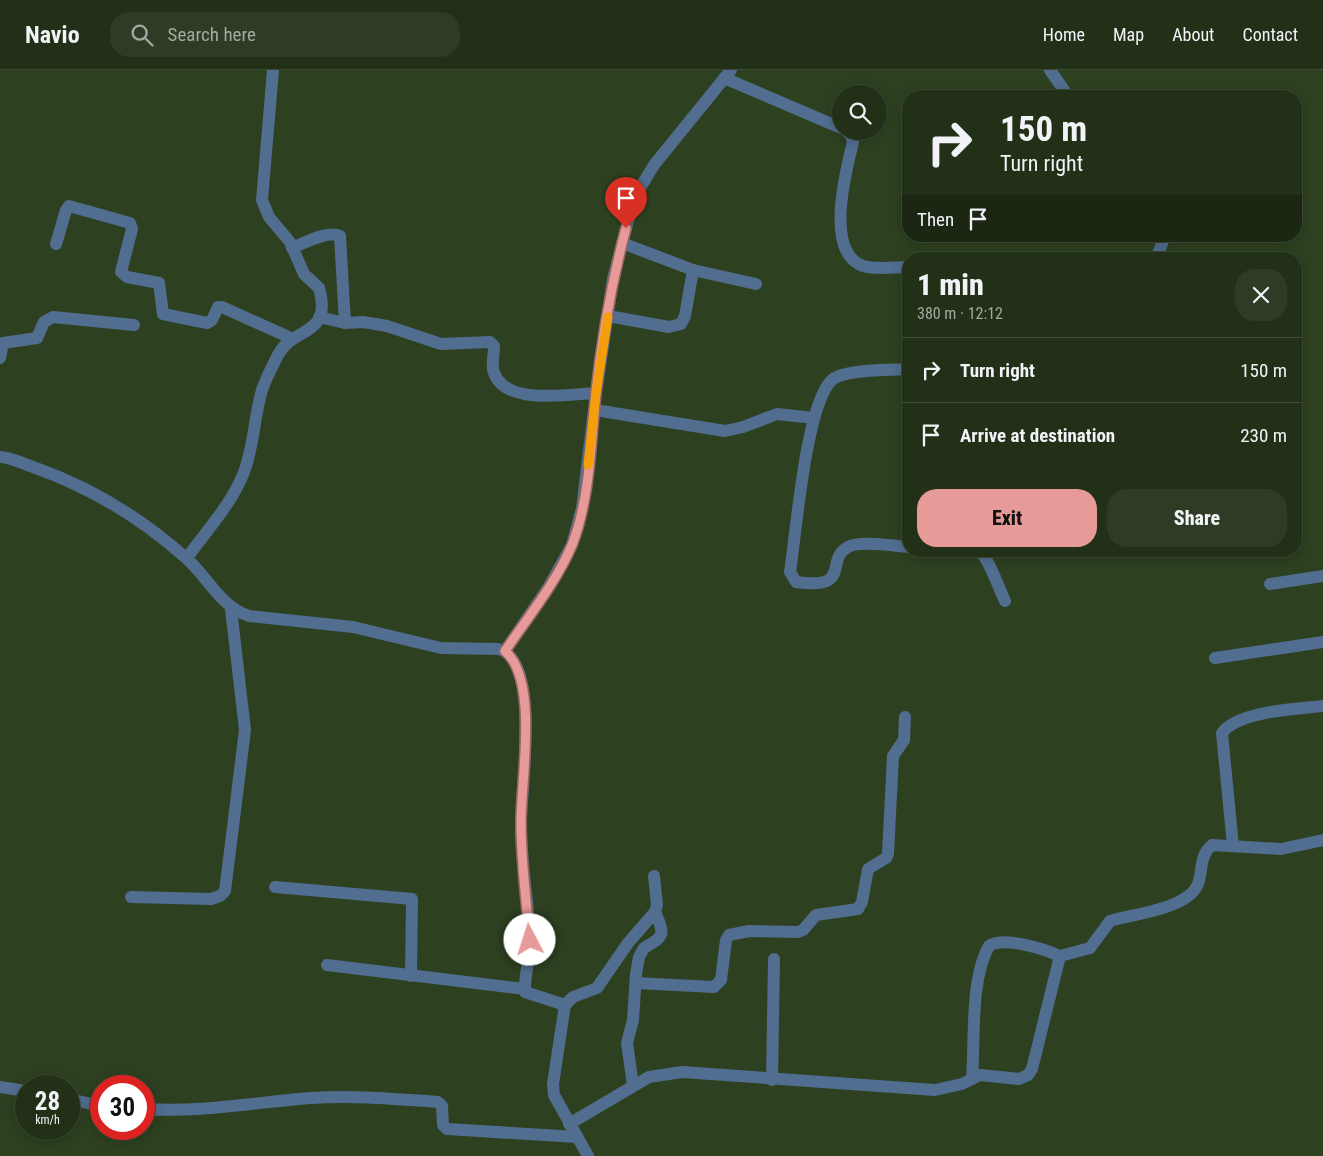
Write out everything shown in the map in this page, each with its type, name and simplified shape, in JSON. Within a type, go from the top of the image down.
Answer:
[{"type":"street","points":[[186,558],[223,510],[243,474],[262,390],[279,353],[293,339],[311,330],[321,310],[319,288],[304,274],[286,237],[269,216],[262,200],[273,70]]},
{"type":"street","points":[[1050,70],[1064,90]]},
{"type":"street","points":[[505,651],[548,588],[572,545],[582,508],[596,393],[613,279],[634,198],[654,165],[728,74],[832,124]]},
{"type":"street","points":[[852,140],[841,208],[841,238],[847,254],[864,266],[902,267]]},
{"type":"street","points":[[56,244],[66,210],[70,206],[130,223],[132,229],[121,272],[128,277],[159,283],[163,314],[207,323],[212,320],[217,309],[222,307],[293,339]]},
{"type":"street","points":[[292,248],[315,238],[337,234],[340,236],[345,323]]},
{"type":"street","points":[[622,243],[693,270],[756,284]]},
{"type":"street","points":[[608,316],[669,327],[681,324],[685,316],[693,270]]},
{"type":"street","points":[[0,358],[3,343],[37,338],[44,322],[52,317],[134,325]]},
{"type":"street","points":[[319,317],[345,323],[374,323],[441,344],[490,342],[494,346],[493,367],[497,378],[503,386],[518,394],[596,393]]},
{"type":"street","points":[[902,370],[845,375],[834,378],[827,387],[814,418],[790,572],[796,582],[821,583],[829,581],[834,575],[841,552],[849,546],[859,544],[902,547]]},
{"type":"street","points":[[595,410],[725,431],[777,414],[814,418]]},
{"type":"street","points":[[0,458],[64,478],[93,491],[117,505],[186,558],[231,609],[249,616],[379,632],[441,648],[505,651],[511,656],[518,669],[526,715],[521,822],[530,940],[525,989],[528,994],[564,1002],[566,1005]]},
{"type":"street","points":[[985,557],[1005,601]]},
{"type":"street","points":[[1270,584],[1323,576]]},
{"type":"street","points":[[131,897],[211,899],[220,896],[225,890],[246,730],[231,609]]},
{"type":"street","points":[[1215,658],[1280,646],[1323,642]]},
{"type":"street","points":[[1234,846],[1222,733],[1227,726],[1245,719],[1277,711],[1323,706]]},
{"type":"street","points":[[636,982],[714,987],[722,980],[726,940],[729,935],[749,931],[798,932],[803,930],[816,915],[858,909],[862,902],[868,869],[886,858],[888,854],[893,756],[904,740],[905,717]]},
{"type":"street","points":[[972,1078],[976,1003],[984,953],[989,946],[1002,942],[1046,950],[1060,956],[1090,948],[1110,921],[1160,909],[1191,894],[1198,882],[1202,858],[1206,850],[1212,845],[1281,849],[1323,840]]},
{"type":"street","points":[[588,1156],[558,1107],[552,1084],[566,1005],[573,997],[597,988],[628,943],[655,912],[657,905],[654,876]]},
{"type":"street","points":[[275,887],[412,899],[412,976]]},
{"type":"street","points":[[633,1085],[627,1044],[633,1020],[640,957],[644,948],[657,942],[662,936],[662,929],[655,912]]},
{"type":"street","points":[[569,1124],[649,1077],[682,1072],[772,1080],[936,1090],[962,1084],[972,1078],[992,1075],[1019,1078],[1028,1075],[1032,1069],[1060,956]]},
{"type":"street","points":[[772,1080],[774,959]]},
{"type":"street","points":[[326,965],[525,989]]},
{"type":"street","points":[[0,1087],[15,1089]]},
{"type":"street","points":[[155,1109],[216,1109],[315,1098],[394,1099],[438,1102],[442,1106],[443,1125],[447,1128],[577,1137]]},
{"type":"slow traffic","points":[[588,465],[596,393],[608,317]]},
{"type":"route","points":[[530,940],[521,843],[526,715],[518,669],[511,656],[505,651],[548,588],[572,545],[582,508],[596,393],[613,279],[626,228]]}]
